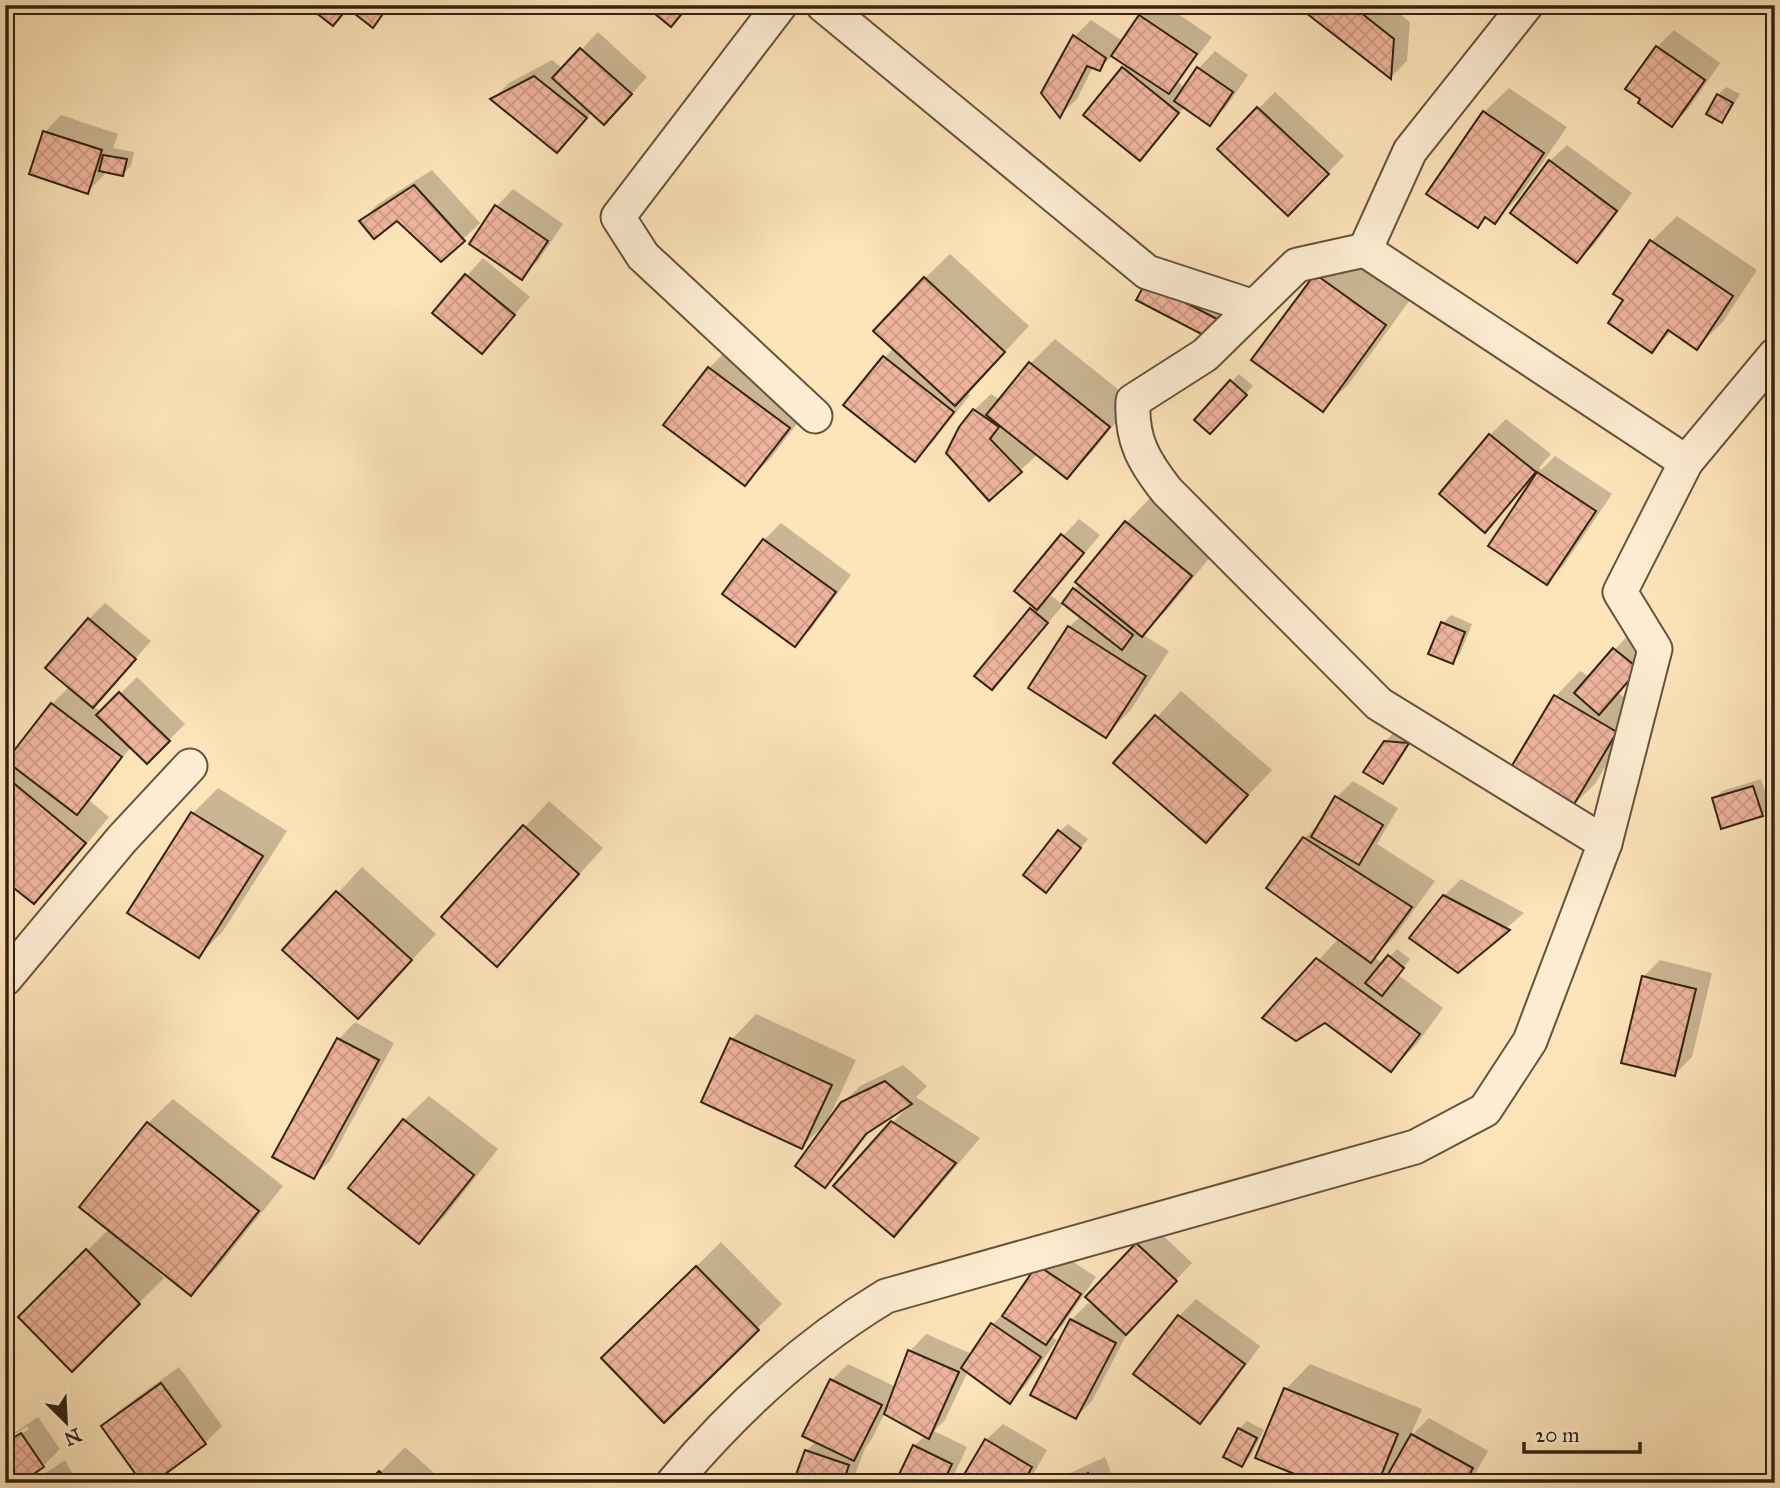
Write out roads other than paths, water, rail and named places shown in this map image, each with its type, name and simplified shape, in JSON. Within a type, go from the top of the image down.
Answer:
[{"type":"street","points":[[780,5],[618,217],[643,256],[815,416]]},
{"type":"street","points":[[822,5],[1147,272],[1254,307]]},
{"type":"street","points":[[1365,250],[1409,151],[1527,5]]},
{"type":"street","points":[[1605,843],[1379,704],[1167,492],[1151,471],[1138,446],[1132,423],[1133,401],[1205,355],[1297,264],[1365,250],[1686,462]]},
{"type":"street","points":[[673,1483],[713,1435],[752,1396],[845,1321],[886,1296],[1415,1147],[1485,1110],[1530,1041],[1605,843],[1655,649],[1620,592],[1686,462],[1775,355]]},
{"type":"street","points":[[5,979],[122,839],[190,766]]}]
